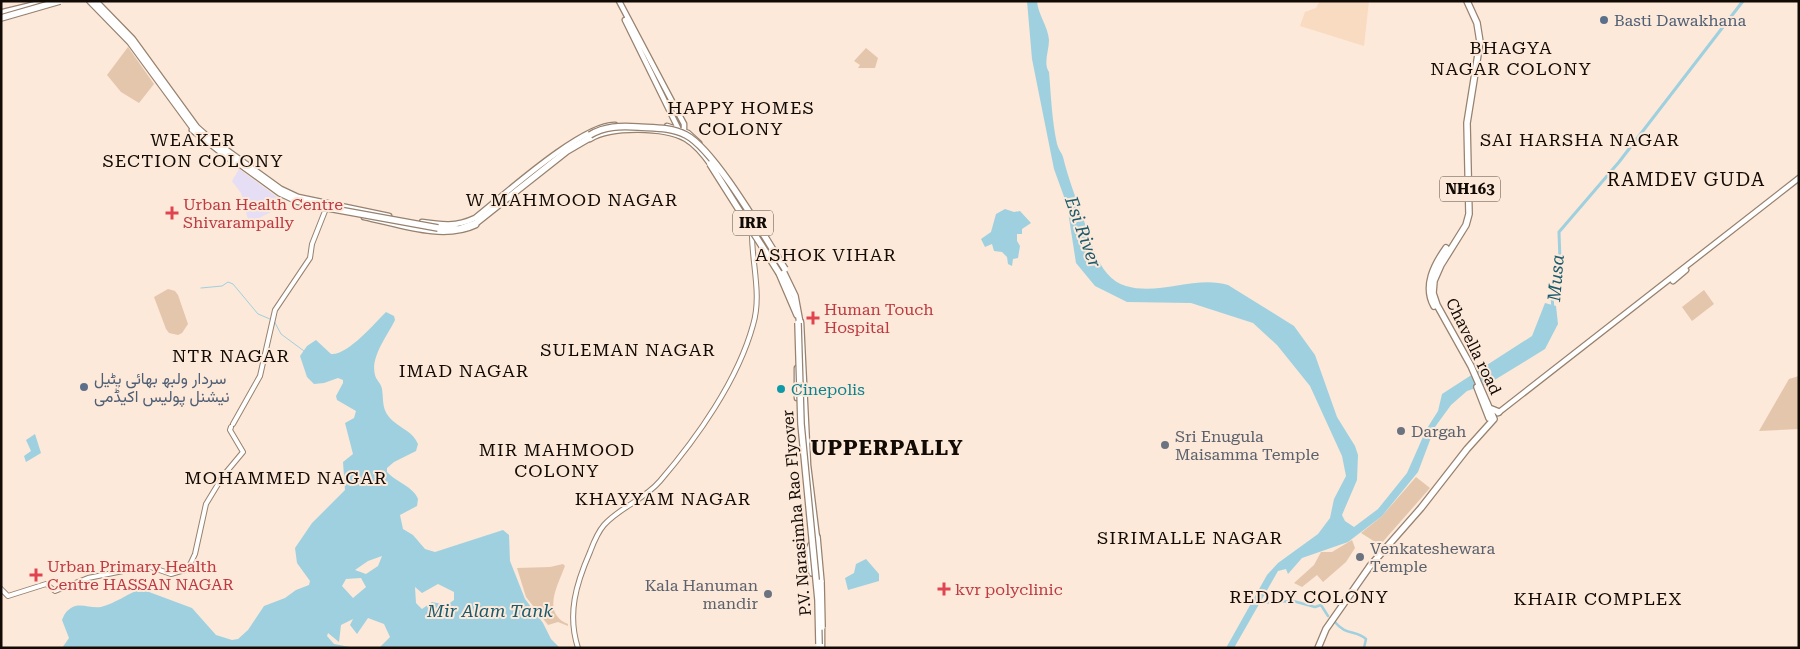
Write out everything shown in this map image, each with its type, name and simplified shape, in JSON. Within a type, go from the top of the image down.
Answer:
[{"type":"highway","points":[[1,14],[48,1]]},
{"type":"highway","points":[[1,14],[60,1]]},
{"type":"highway","name":"P.V. Narasimha Rao Flyover","points":[[89,1],[130,42],[196,132],[276,190],[305,203],[414,225],[455,229],[467,227],[481,220],[567,151],[604,131],[623,129],[670,132],[691,141],[706,155]]},
{"type":"highway","name":"P.V. Narasimha Rao Flyover","points":[[95,1],[132,41],[198,130],[277,188],[306,201],[414,223],[459,227],[480,218],[566,149],[604,128],[623,126],[671,129],[689,137],[706,155],[786,274],[798,305],[804,424],[821,609],[820,646]]},
{"type":"highway","name":"Chavella road","points":[[1466,1],[1477,23],[1480,39],[1467,123],[1469,214],[1466,226],[1440,265],[1433,290],[1437,305],[1468,365],[1491,418]]},
{"type":"highway","points":[[706,155],[785,269],[795,288],[798,315]]},
{"type":"highway","points":[[706,155],[779,273],[798,315]]},
{"type":"highway","points":[[1317,648],[1324,629],[1355,582],[1476,434],[1486,420],[1487,409],[1499,412]]},
{"type":"highway","points":[[1476,434],[1491,418]]},
{"type":"highway","points":[[1317,648],[1326,629],[1370,566],[1421,508],[1491,418]]},
{"type":"highway","points":[[817,537],[823,607],[820,646]]},
{"type":"highway","points":[[811,545],[809,550],[820,646]]},
{"type":"main road","name":"IRR","points":[[89,1],[132,47],[196,136],[280,195],[302,205],[414,228],[447,232],[469,229],[479,224],[567,153],[600,134],[626,131],[676,135],[689,141],[706,158],[781,272],[791,292],[798,315],[798,414],[805,506],[819,619],[820,646]]},
{"type":"main road","points":[[95,1],[133,39],[201,131],[281,189],[298,197],[328,204],[415,222],[449,226],[461,224],[475,218],[566,147],[596,129],[610,125],[684,128]]},
{"type":"main road","points":[[617,1],[684,128],[682,137]]},
{"type":"main road","points":[[625,16],[676,121],[678,128],[676,135]]},
{"type":"main road","points":[[664,126],[673,125],[676,121]]},
{"type":"main road","name":"IRR","points":[[684,128],[696,139],[788,278],[796,296],[817,537],[820,646]]},
{"type":"main road","points":[[1491,418],[1799,180]]},
{"type":"main road","points":[[1491,418],[1799,180]]},
{"type":"main road","points":[[1,589],[8,596],[43,584],[48,584],[54,591],[88,578],[148,566],[171,574],[188,569],[195,554],[204,510],[223,476],[244,452],[230,430],[256,385],[275,310],[310,258],[312,244],[328,204]]},
{"type":"main road","points":[[578,648],[572,625],[575,592],[597,536],[608,522],[646,495],[674,464],[713,411],[742,354],[753,326],[757,300],[752,234]]},
{"type":"main road","points":[[798,414],[805,413]]},
{"type":"shaded area","points":[[1320,1],[1369,1],[1364,46],[1300,26],[1305,12],[1316,8]]},
{"type":"shaded area","points":[[128,47],[154,84],[139,103],[121,92],[107,75]]},
{"type":"shaded area","points":[[866,48],[878,58],[875,68],[858,68],[860,65],[854,61]]},
{"type":"shaded area","points":[[239,169],[281,200],[275,210],[249,223],[241,193],[232,181]]},
{"type":"shaded area","points":[[168,289],[175,291],[178,295],[188,324],[182,333],[178,335],[169,333],[166,329],[154,297]]},
{"type":"shaded area","points":[[1704,290],[1714,304],[1692,321],[1682,307]]},
{"type":"shaded area","points":[[1799,376],[1799,429],[1759,431],[1789,379]]},
{"type":"shaded area","points":[[1416,477],[1430,488],[1380,545],[1361,533],[1382,516]]},
{"type":"shaded area","points":[[1352,540],[1355,548],[1346,562],[1323,582],[1317,575],[1302,587],[1294,583],[1314,565],[1321,552],[1332,552]]},
{"type":"shaded area","points":[[563,564],[565,566],[556,590],[553,606],[555,613],[568,626],[558,622],[548,625],[526,597],[517,568],[550,567]]},
{"type":"water","name":"Esi River","points":[[1027,1],[1037,1],[1048,35],[1049,44],[1046,65],[1049,72],[1057,144],[1093,248],[1102,267],[1116,282],[1139,288],[1151,289],[1203,282],[1228,285],[1294,326],[1315,355],[1337,417],[1355,446],[1358,455],[1357,480],[1342,515],[1345,521],[1354,527],[1378,509],[1407,473],[1426,430],[1438,411],[1442,394],[1532,336],[1545,303],[1556,306],[1558,324],[1545,349],[1488,384],[1467,391],[1451,405],[1435,427],[1418,472],[1382,516],[1348,542],[1302,558],[1288,574],[1286,569],[1278,571],[1234,648],[1226,648],[1267,575],[1278,563],[1318,534],[1330,518],[1334,499],[1346,476],[1342,456],[1310,386],[1277,345],[1253,323],[1191,303],[1127,302],[1095,286],[1076,263],[1067,205],[1054,169],[1032,59]]},
{"type":"water","points":[[1005,209],[1014,212],[1020,211],[1031,223],[1022,229],[1022,234],[1017,234],[1017,241],[1020,246],[1018,258],[1013,259],[1012,266],[1008,264],[1007,257],[1002,252],[994,251],[992,244],[985,247],[981,239],[991,232],[996,214]]},
{"type":"water","name":"Mir Alam Tank","points":[[386,312],[394,316],[395,320],[377,354],[374,368],[376,377],[381,385],[386,413],[410,434],[418,444],[416,451],[394,462],[387,468],[387,472],[391,476],[413,491],[418,499],[417,506],[400,515],[403,529],[413,535],[425,549],[435,552],[503,530],[509,535],[510,561],[525,599],[543,623],[551,639],[560,648],[379,648],[390,637],[384,624],[368,618],[357,634],[350,625],[353,619],[341,625],[339,642],[328,633],[327,636],[334,644],[355,648],[62,648],[69,638],[62,620],[65,613],[74,606],[101,607],[141,589],[192,608],[216,635],[232,640],[238,639],[248,630],[264,606],[285,598],[296,590],[309,585],[310,581],[297,563],[295,548],[312,523],[345,490],[343,462],[353,454],[345,423],[354,418],[356,411],[337,400],[336,396],[343,380],[338,378],[314,384],[307,377],[300,356],[307,346],[316,340],[331,354],[345,350]],"holes":[[[382,556],[378,566],[366,574],[355,570],[368,561]],[[361,578],[366,587],[353,598],[342,586],[346,579]],[[438,584],[454,592],[454,600],[447,605],[432,602],[422,609],[416,603],[415,587],[422,593]]]},
{"type":"water","points":[[35,434],[41,453],[26,462],[24,456],[31,451],[26,440]]},
{"type":"water","points":[[866,559],[879,574],[879,581],[848,590],[845,578],[854,573],[856,564]]},
{"type":"waterway","name":"Musa","points":[[1553,309],[1552,297],[1560,261],[1559,232],[1619,162],[1743,1]]},
{"type":"waterway","points":[[201,288],[222,286],[228,282],[233,284],[258,314],[270,319]]},
{"type":"waterway","points":[[274,321],[281,334],[304,351]]},
{"type":"waterway","points":[[1257,603],[1293,601],[1315,607],[1321,605],[1328,616]]},
{"type":"waterway","points":[[1334,621],[1343,629],[1366,639],[1364,648]]},
{"type":"place","name":"Basti Dawakhana","points":[[1604,20]]},
{"type":"place","name":"Urban Health Centre Shivarampally","points":[[172,213]]},
{"type":"place","name":"Human Touch Hospital","points":[[813,318]]},
{"type":"place","name":"سردار ولبھ بھائی پٹیل نیشنل پولیس اکیڈمی","points":[[84,387]]},
{"type":"place","name":"Cinepolis","points":[[781,389]]},
{"type":"place","name":"Dargah","points":[[1401,431]]},
{"type":"place","name":"Sri Enugula Maisamma Temple","points":[[1165,445]]},
{"type":"place","name":"Venkateshewara Temple","points":[[1360,557]]},
{"type":"place","name":"Urban Primary Health Centre HASSAN NAGAR","points":[[36,575]]},
{"type":"place","name":"kvr polyclinic","points":[[944,589]]},
{"type":"place","name":"Kala Hanuman mandir","points":[[768,594]]},
{"type":"district","name":"BHAGYA NAGAR COLONY","points":[[1511,58]]},
{"type":"district","name":"HAPPY HOMES COLONY","points":[[741,118]]},
{"type":"district","name":"SAI HARSHA NAGAR","points":[[1580,140]]},
{"type":"district","name":"WEAKER SECTION COLONY","points":[[193,150]]},
{"type":"district","name":"RAMDEV GUDA","points":[[1686,179]]},
{"type":"district","name":"W MAHMOOD NAGAR","points":[[572,200]]},
{"type":"district","name":"ASHOK VIHAR","points":[[826,255]]},
{"type":"district","name":"SULEMAN NAGAR","points":[[628,350]]},
{"type":"district","name":"NTR NAGAR","points":[[231,356]]},
{"type":"district","name":"IMAD NAGAR","points":[[464,371]]},
{"type":"district","name":"UPPERPALLY","points":[[887,448]]},
{"type":"district","name":"MIR MAHMOOD COLONY","points":[[557,460]]},
{"type":"district","name":"MOHAMMED NAGAR","points":[[286,478]]},
{"type":"district","name":"KHAYYAM NAGAR","points":[[663,499]]},
{"type":"district","name":"SIRIMALLE NAGAR","points":[[1190,538]]},
{"type":"district","name":"REDDY COLONY","points":[[1309,597]]},
{"type":"district","name":"KHAIR COMPLEX","points":[[1598,599]]}]
